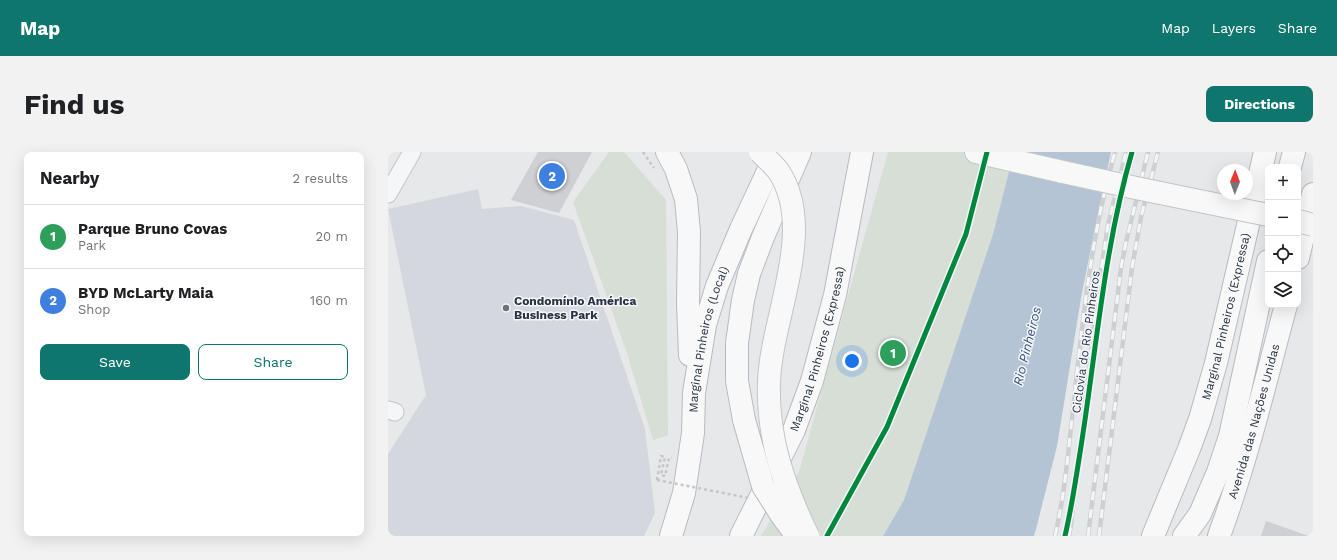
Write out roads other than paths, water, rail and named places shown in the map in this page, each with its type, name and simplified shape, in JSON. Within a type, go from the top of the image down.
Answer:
[{"type":"main road","points":[[667,152],[676,169],[686,199],[689,232],[688,303],[690,353],[694,393]]},
{"type":"main road","points":[[760,152],[778,172],[787,188],[792,208],[794,229],[793,250],[774,343],[769,381],[769,415],[776,452],[784,480],[808,536]]},
{"type":"main road","name":"Marginal Pinheiros (Local)","points":[[671,536],[684,493],[693,433],[694,393],[705,325],[717,286],[741,229],[777,152]]},
{"type":"main road","points":[[797,536],[782,516],[764,486],[744,420],[737,381],[737,343],[743,300],[749,274],[763,237],[800,152]]},
{"type":"main road","name":"Marginal Pinheiros (Expressa)","points":[[741,536],[794,430],[812,380],[836,295],[862,152]]},
{"type":"main road","points":[[976,152],[1136,188],[1265,214]]},
{"type":"main road","name":"Marginal Pinheiros (Expressa)","points":[[1153,536],[1178,478],[1200,419],[1216,363],[1265,152]]},
{"type":"main road","points":[[1291,164],[1294,152]]},
{"type":"main road","points":[[1303,256],[1313,194]]},
{"type":"main road","points":[[1301,222],[1313,224]]},
{"type":"main road","points":[[1184,536],[1200,514],[1218,472],[1230,436],[1265,272]]},
{"type":"main road","name":"Avenida das Nações Unidas","points":[[1219,536],[1234,496],[1285,308]]},
{"type":"street","points":[[388,194],[412,152]]},
{"type":"water","name":"Rio Pinheiros","points":[[1014,152],[1111,152],[1081,298],[1057,446],[1034,536],[883,536],[904,500],[993,234]]},
{"type":"railway","points":[[1055,536],[1066,473],[1088,280],[1100,215],[1115,152]]},
{"type":"railway","points":[[1069,536],[1098,290],[1108,225],[1126,152]]},
{"type":"railway","points":[[1088,536],[1121,268],[1148,152]]},
{"type":"railway","points":[[1099,536],[1132,268],[1141,217],[1158,152]]},
{"type":"place","name":"BYD McLarty Maia","points":[[552,176]]},
{"type":"place","name":"Condomínio América Business Park","points":[[506,308]]},
{"type":"place","name":"Parque Bruno Covas","points":[[893,353]]}]
